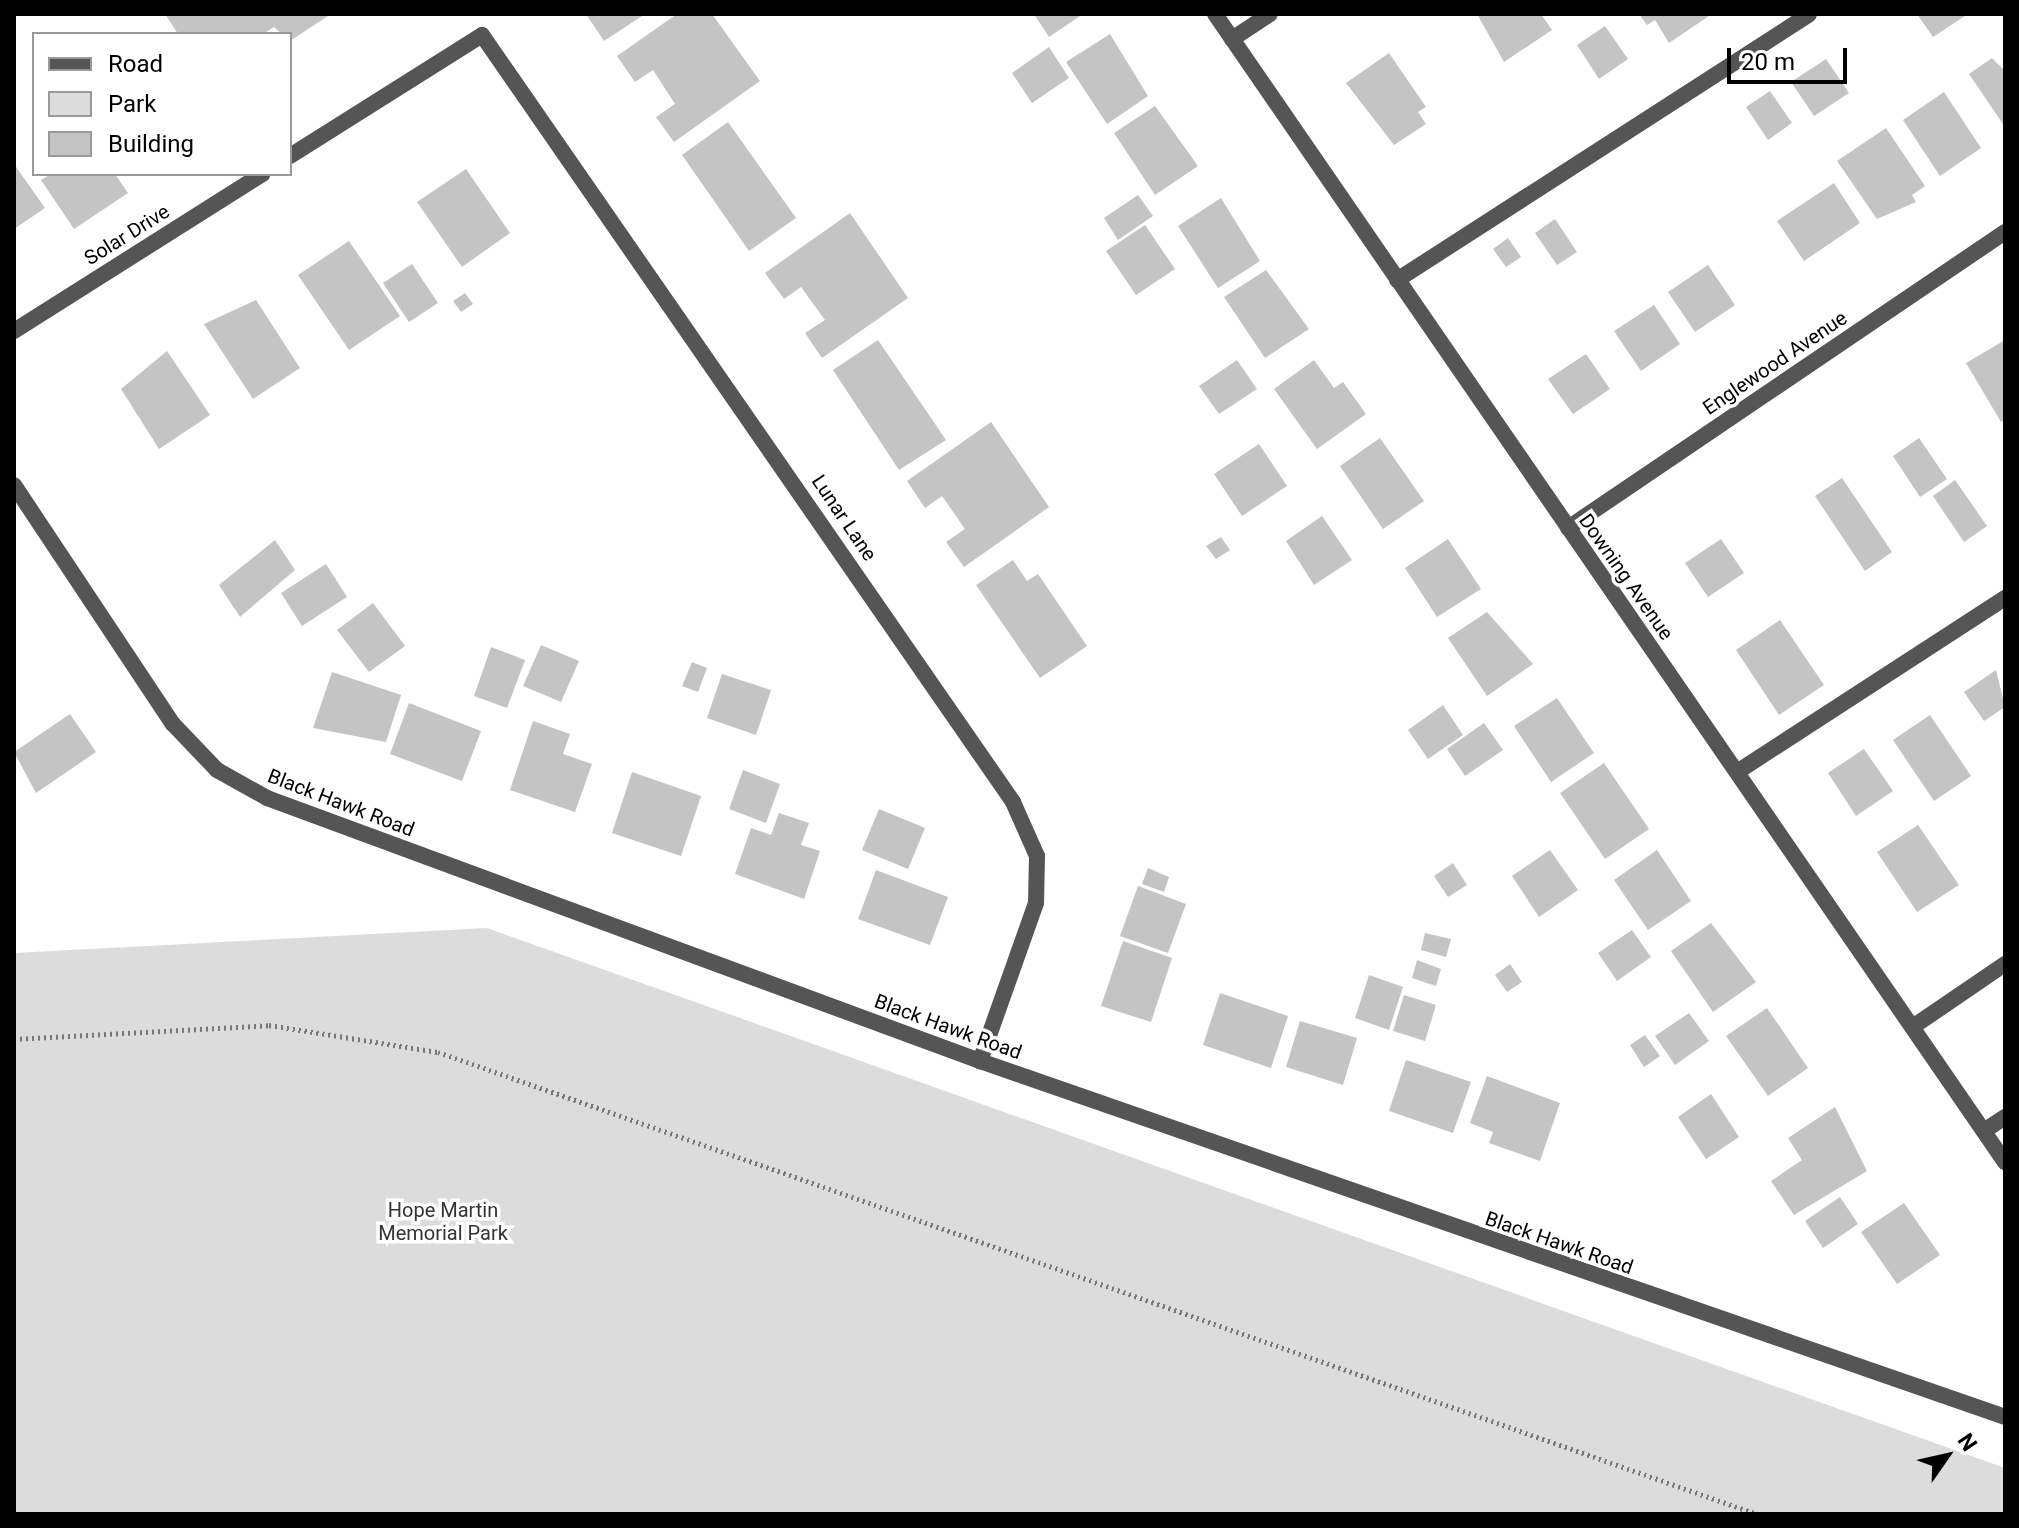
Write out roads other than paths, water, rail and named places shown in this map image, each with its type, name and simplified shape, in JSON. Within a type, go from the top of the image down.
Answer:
[{"type":"street","name":"Downing Avenue","points":[[1215,14],[2005,1162]]},
{"type":"street","points":[[1232,39],[1270,14]]},
{"type":"street","points":[[1397,280],[1809,14]]},
{"type":"street","name":"Lunar Lane","points":[[292,155],[482,35],[1013,802],[1037,856],[1036,903],[980,1061]]},
{"type":"street","name":"Solar Drive","points":[[14,331],[259,176]]},
{"type":"street","name":"Englewood Avenue","points":[[1568,528],[2005,232]]},
{"type":"street","name":"Black Hawk Road","points":[[14,485],[173,724],[217,770],[267,798],[980,1061],[2005,1417]]},
{"type":"street","points":[[1737,772],[2005,598]]},
{"type":"street","points":[[1914,1026],[2005,964]]},
{"type":"street","points":[[1984,1131],[2005,1117]]},
{"type":"park label","name":"Hope Martin Memorial Park","points":[[443,1222]]}]
